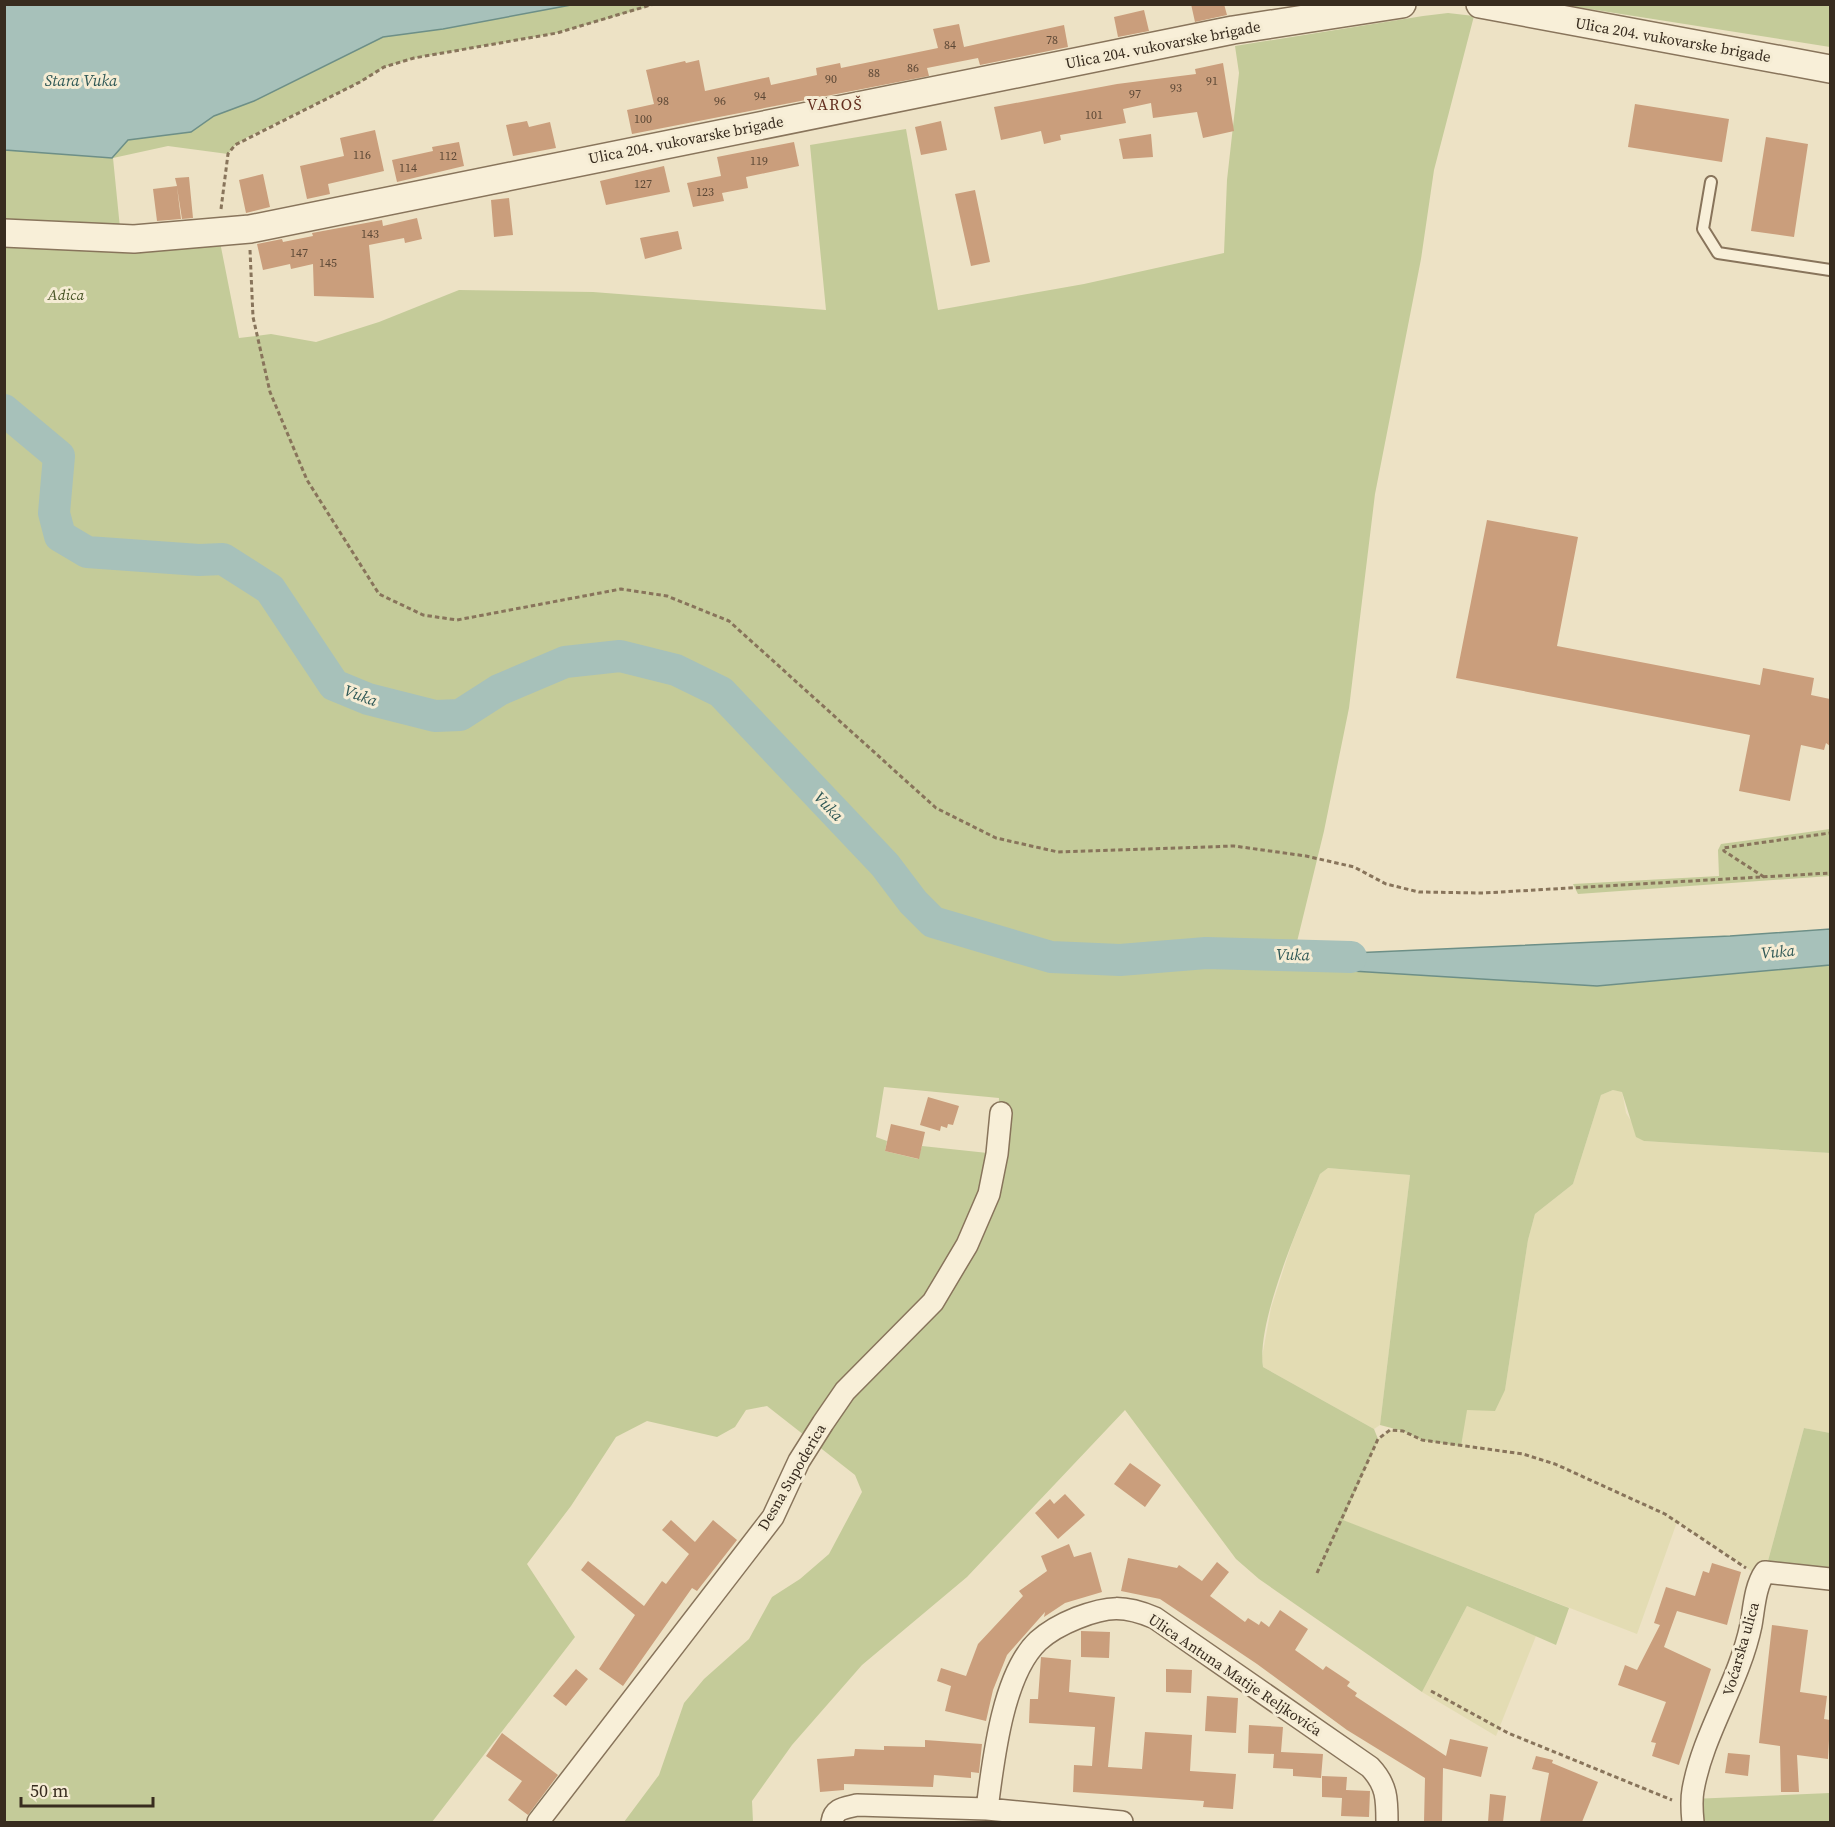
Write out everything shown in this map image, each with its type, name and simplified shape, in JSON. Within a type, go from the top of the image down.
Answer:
[{"type":"street","name":"Ulica 204. vukovarske brigade","points":[[4,233],[134,239],[250,229],[1233,30],[1402,4]]},
{"type":"street","name":"Ulica 204. vukovarske brigade","points":[[1480,4],[1830,69]]},
{"type":"street","name":"Desna Supoderica","points":[[538,1822],[772,1517],[800,1461],[846,1391],[933,1302],[968,1245],[989,1194],[997,1154],[1000,1113]]},
{"type":"street","points":[[1759,1580],[1765,1572],[1830,1578]]},
{"type":"street","name":"Voćarska ulica","points":[[1692,1814],[1697,1774],[1733,1685],[1747,1638],[1759,1580]]},
{"type":"street","name":"Ulica Antuna Matije Reljkovića","points":[[987,1809],[993,1761],[1016,1672],[1036,1642],[1057,1627],[1092,1612],[1113,1607],[1132,1608],[1155,1618],[1370,1767],[1381,1778],[1386,1790],[1387,1822]]},
{"type":"street","points":[[832,1822],[833,1816],[839,1809],[857,1805],[987,1809],[1122,1822]]},
{"type":"lane","points":[[1711,182],[1703,229],[1718,253],[1830,270]]},
{"type":"path","points":[[218,232],[228,154],[235,145],[246,138],[360,82],[384,67],[414,58],[557,33],[654,4]]},
{"type":"path","points":[[250,229],[252,317],[270,392],[307,480],[379,594],[423,615],[457,620],[621,589],[667,596],[729,621],[936,808],[996,838],[1058,852],[1234,846],[1306,856],[1354,867],[1386,884],[1419,892],[1483,893],[1830,873]]},
{"type":"path","points":[[1764,877],[1724,851],[1723,848],[1830,832]]},
{"type":"path","points":[[1317,1573],[1363,1477],[1378,1439],[1390,1430],[1403,1431],[1422,1440],[1522,1455],[1555,1464],[1665,1514],[1750,1570],[1759,1580]]},
{"type":"path","points":[[1431,1691],[1485,1722],[1692,1814]]},
{"type":"shaded area","points":[[1613,1090],[1622,1091],[1626,1113],[1644,1141],[1830,1153],[1830,1433],[1804,1428],[1765,1572],[1759,1580],[1750,1570],[1677,1522],[1637,1634],[1342,1520],[1378,1439],[1390,1430],[1403,1431],[1422,1440],[1467,1410],[1505,1390],[1528,1240],[1535,1214],[1573,1184],[1601,1095]]},
{"type":"shaded area","points":[[1328,1168],[1410,1175],[1380,1425],[1374,1429],[1263,1367],[1262,1357],[1271,1308],[1292,1243],[1320,1174]]},
{"type":"shaded area","points":[[1467,1606],[1536,1636],[1496,1736],[1422,1692]]},
{"type":"green space","name":"Adica","points":[[571,5],[654,5],[557,33],[414,58],[384,67],[360,82],[246,138],[235,145],[228,154],[168,146],[113,158],[121,238],[218,232],[239,338],[271,334],[316,342],[379,322],[459,290],[593,292],[826,310],[810,145],[906,129],[938,310],[1084,284],[1224,253],[1227,180],[1239,73],[1235,46],[1423,16],[1448,13],[1474,16],[1434,170],[1421,259],[1375,494],[1349,708],[1324,831],[1294,954],[1307,955],[1352,971],[1597,986],[1830,965],[1830,1153],[1644,1141],[1636,1137],[1622,1092],[1613,1090],[1601,1095],[1573,1184],[1535,1214],[1528,1240],[1505,1390],[1495,1411],[1467,1410],[1461,1446],[1422,1440],[1403,1431],[1380,1425],[1410,1175],[1328,1168],[1320,1174],[1273,1297],[1266,1323],[1263,1367],[1374,1429],[1378,1439],[1343,1520],[1569,1608],[1556,1645],[1467,1606],[1422,1692],[1259,1579],[1236,1559],[1125,1410],[967,1577],[862,1665],[792,1745],[752,1801],[753,1822],[624,1822],[659,1775],[684,1703],[704,1679],[749,1639],[772,1597],[800,1579],[829,1554],[862,1492],[855,1475],[767,1406],[746,1410],[735,1427],[717,1437],[647,1421],[616,1437],[571,1506],[527,1564],[575,1637],[432,1822],[5,1822],[4,150],[112,158],[128,140],[191,132],[214,116],[254,101],[383,37]],"holes":[[[884,1087],[999,1098],[997,1154],[922,1146],[918,1159],[885,1151],[887,1141],[876,1137]]]},
{"type":"green space","points":[[1564,5],[1830,5],[1830,47]]},
{"type":"green space","points":[[1830,829],[1830,876],[1578,894],[1573,884],[1719,876],[1718,850],[1721,844]]},
{"type":"green space","points":[[1804,1428],[1830,1433],[1830,1579],[1765,1572]]},
{"type":"green space","points":[[1830,1793],[1830,1822],[1693,1822],[1692,1799]]},
{"type":"water","name":"Stara Vuka","points":[[4,5],[571,5],[443,29],[383,37],[254,101],[214,116],[191,132],[128,140],[112,158],[5,150]]},
{"type":"water","points":[[1830,929],[1830,965],[1597,986],[1352,971],[1307,955],[1730,936]]},
{"type":"building","points":[[1191,4],[1224,4],[1227,15],[1195,22]]},
{"type":"building","points":[[1144,10],[1149,31],[1118,37],[1114,17]]},
{"type":"building","points":[[959,24],[964,47],[1064,25],[1068,47],[980,65],[978,58],[927,68],[929,76],[632,134],[627,110],[654,104],[646,70],[699,60],[705,91],[769,77],[771,85],[817,75],[816,68],[840,63],[841,68],[938,48],[933,29]]},
{"type":"building","points":[[1223,63],[1234,131],[1203,138],[1197,112],[1153,118],[1151,103],[1123,109],[1126,123],[1060,135],[1061,140],[1044,144],[1041,131],[1001,140],[994,107],[1117,84],[1196,74],[1195,69]]},
{"type":"building","points":[[1635,104],[1729,119],[1722,162],[1628,147]]},
{"type":"building","points":[[527,121],[529,127],[550,122],[556,148],[513,156],[506,125]]},
{"type":"building","points":[[941,121],[947,150],[921,155],[915,127]]},
{"type":"building","points":[[375,130],[384,171],[328,184],[330,194],[307,199],[300,166],[344,156],[340,138]]},
{"type":"building","points":[[1151,134],[1153,157],[1123,159],[1119,139]]},
{"type":"building","points":[[1766,137],[1808,144],[1794,237],[1751,231]]},
{"type":"building","points":[[459,142],[464,166],[397,182],[392,160],[433,151],[432,147]]},
{"type":"building","points":[[794,142],[799,166],[746,177],[748,188],[722,193],[724,201],[693,207],[687,183],[721,176],[717,157]]},
{"type":"building","points":[[664,166],[670,192],[606,205],[600,181]]},
{"type":"building","points":[[263,174],[270,207],[246,213],[239,180]]},
{"type":"building","points":[[189,177],[193,218],[182,219],[177,187],[181,219],[157,221],[153,189],[177,186],[175,178]]},
{"type":"building","points":[[975,190],[990,262],[971,266],[955,194]]},
{"type":"building","points":[[509,198],[513,235],[494,237],[491,200]]},
{"type":"building","points":[[417,218],[422,239],[405,243],[404,238],[369,245],[374,298],[314,296],[313,264],[291,269],[290,264],[263,270],[257,244],[282,239],[283,242],[313,236],[312,233],[382,220],[383,226]]},
{"type":"building","points":[[678,231],[682,249],[645,259],[640,238]]},
{"type":"building","points":[[1487,520],[1578,537],[1557,646],[1760,685],[1763,668],[1814,678],[1811,695],[1830,699],[1830,746],[1826,743],[1824,750],[1801,745],[1790,801],[1739,791],[1750,735],[1456,678]]},
{"type":"building","points":[[928,1097],[959,1106],[953,1125],[948,1124],[947,1128],[941,1126],[940,1131],[920,1125]]},
{"type":"building","points":[[891,1124],[925,1132],[919,1159],[885,1151]]},
{"type":"building","points":[[1130,1463],[1161,1485],[1145,1507],[1114,1484]]},
{"type":"building","points":[[1065,1494],[1085,1515],[1058,1539],[1035,1513],[1050,1499],[1054,1504]]},
{"type":"building","points":[[671,1520],[695,1542],[713,1520],[737,1540],[697,1591],[692,1588],[623,1686],[599,1669],[635,1615],[581,1570],[588,1561],[644,1606],[662,1581],[666,1584],[689,1554],[662,1530]]},
{"type":"building","points":[[1069,1544],[1074,1557],[1091,1552],[1102,1592],[1065,1603],[1044,1617],[1045,1612],[1007,1655],[993,1690],[986,1721],[945,1711],[951,1686],[937,1681],[941,1668],[966,1676],[978,1644],[1023,1596],[1019,1591],[1047,1571],[1041,1556]]},
{"type":"building","points":[[1128,1558],[1177,1568],[1179,1565],[1202,1581],[1217,1562],[1229,1572],[1210,1596],[1245,1622],[1248,1618],[1259,1625],[1261,1621],[1269,1627],[1280,1610],[1308,1629],[1295,1650],[1323,1670],[1326,1666],[1350,1682],[1347,1686],[1357,1693],[1355,1696],[1446,1756],[1450,1739],[1488,1747],[1481,1777],[1443,1768],[1442,1822],[1424,1822],[1425,1778],[1347,1730],[1257,1664],[1160,1599],[1121,1591]]},
{"type":"building","points":[[1712,1563],[1741,1572],[1727,1625],[1677,1611],[1664,1647],[1711,1669],[1679,1765],[1652,1756],[1656,1743],[1651,1742],[1666,1702],[1618,1685],[1625,1665],[1637,1670],[1660,1625],[1654,1623],[1666,1587],[1695,1596],[1703,1571],[1709,1573]]},
{"type":"building","points":[[1772,1625],[1808,1630],[1800,1692],[1827,1696],[1824,1719],[1830,1720],[1828,1759],[1797,1755],[1799,1792],[1781,1792],[1780,1746],[1759,1743]]},
{"type":"building","points":[[1081,1631],[1110,1632],[1109,1658],[1081,1657]]},
{"type":"building","points":[[1041,1657],[1071,1660],[1069,1692],[1115,1697],[1108,1767],[1142,1769],[1145,1732],[1192,1735],[1190,1771],[1236,1774],[1233,1809],[1203,1807],[1204,1801],[1073,1792],[1074,1765],[1092,1766],[1095,1727],[1029,1723],[1030,1699],[1038,1699]]},
{"type":"building","points":[[576,1669],[588,1679],[566,1706],[553,1696]]},
{"type":"building","points":[[1166,1669],[1192,1670],[1191,1693],[1166,1692]]},
{"type":"building","points":[[1207,1696],[1238,1698],[1236,1733],[1205,1731]]},
{"type":"building","points":[[1249,1725],[1283,1727],[1281,1752],[1323,1754],[1321,1778],[1293,1776],[1293,1769],[1273,1768],[1274,1754],[1248,1753]]},
{"type":"building","points":[[502,1733],[558,1775],[528,1815],[508,1800],[522,1781],[486,1756]]},
{"type":"building","points":[[925,1740],[982,1744],[979,1773],[971,1772],[971,1778],[934,1775],[933,1787],[844,1784],[844,1790],[820,1792],[817,1759],[854,1756],[855,1749],[884,1750],[884,1746],[925,1747]]},
{"type":"building","points":[[1728,1753],[1750,1755],[1748,1776],[1725,1773]]},
{"type":"building","points":[[1536,1756],[1553,1760],[1552,1763],[1598,1782],[1582,1822],[1540,1822],[1549,1773],[1532,1769]]},
{"type":"building","points":[[1322,1776],[1347,1777],[1346,1790],[1370,1791],[1369,1817],[1341,1816],[1342,1798],[1322,1797]]},
{"type":"building","points":[[1490,1794],[1506,1796],[1503,1822],[1488,1822]]},
{"type":"waterway","name":"Vuka","points":[[4,410],[59,456],[54,513],[60,536],[87,552],[199,560],[223,559],[270,589],[334,685],[368,699],[435,716],[460,715],[499,690],[565,662],[620,656],[676,670],[721,692],[885,865],[913,902],[933,922],[1051,957],[1120,960],[1206,953],[1351,957]]},
{"type":"district","name":"VAROŠ","points":[[835,104]]}]
